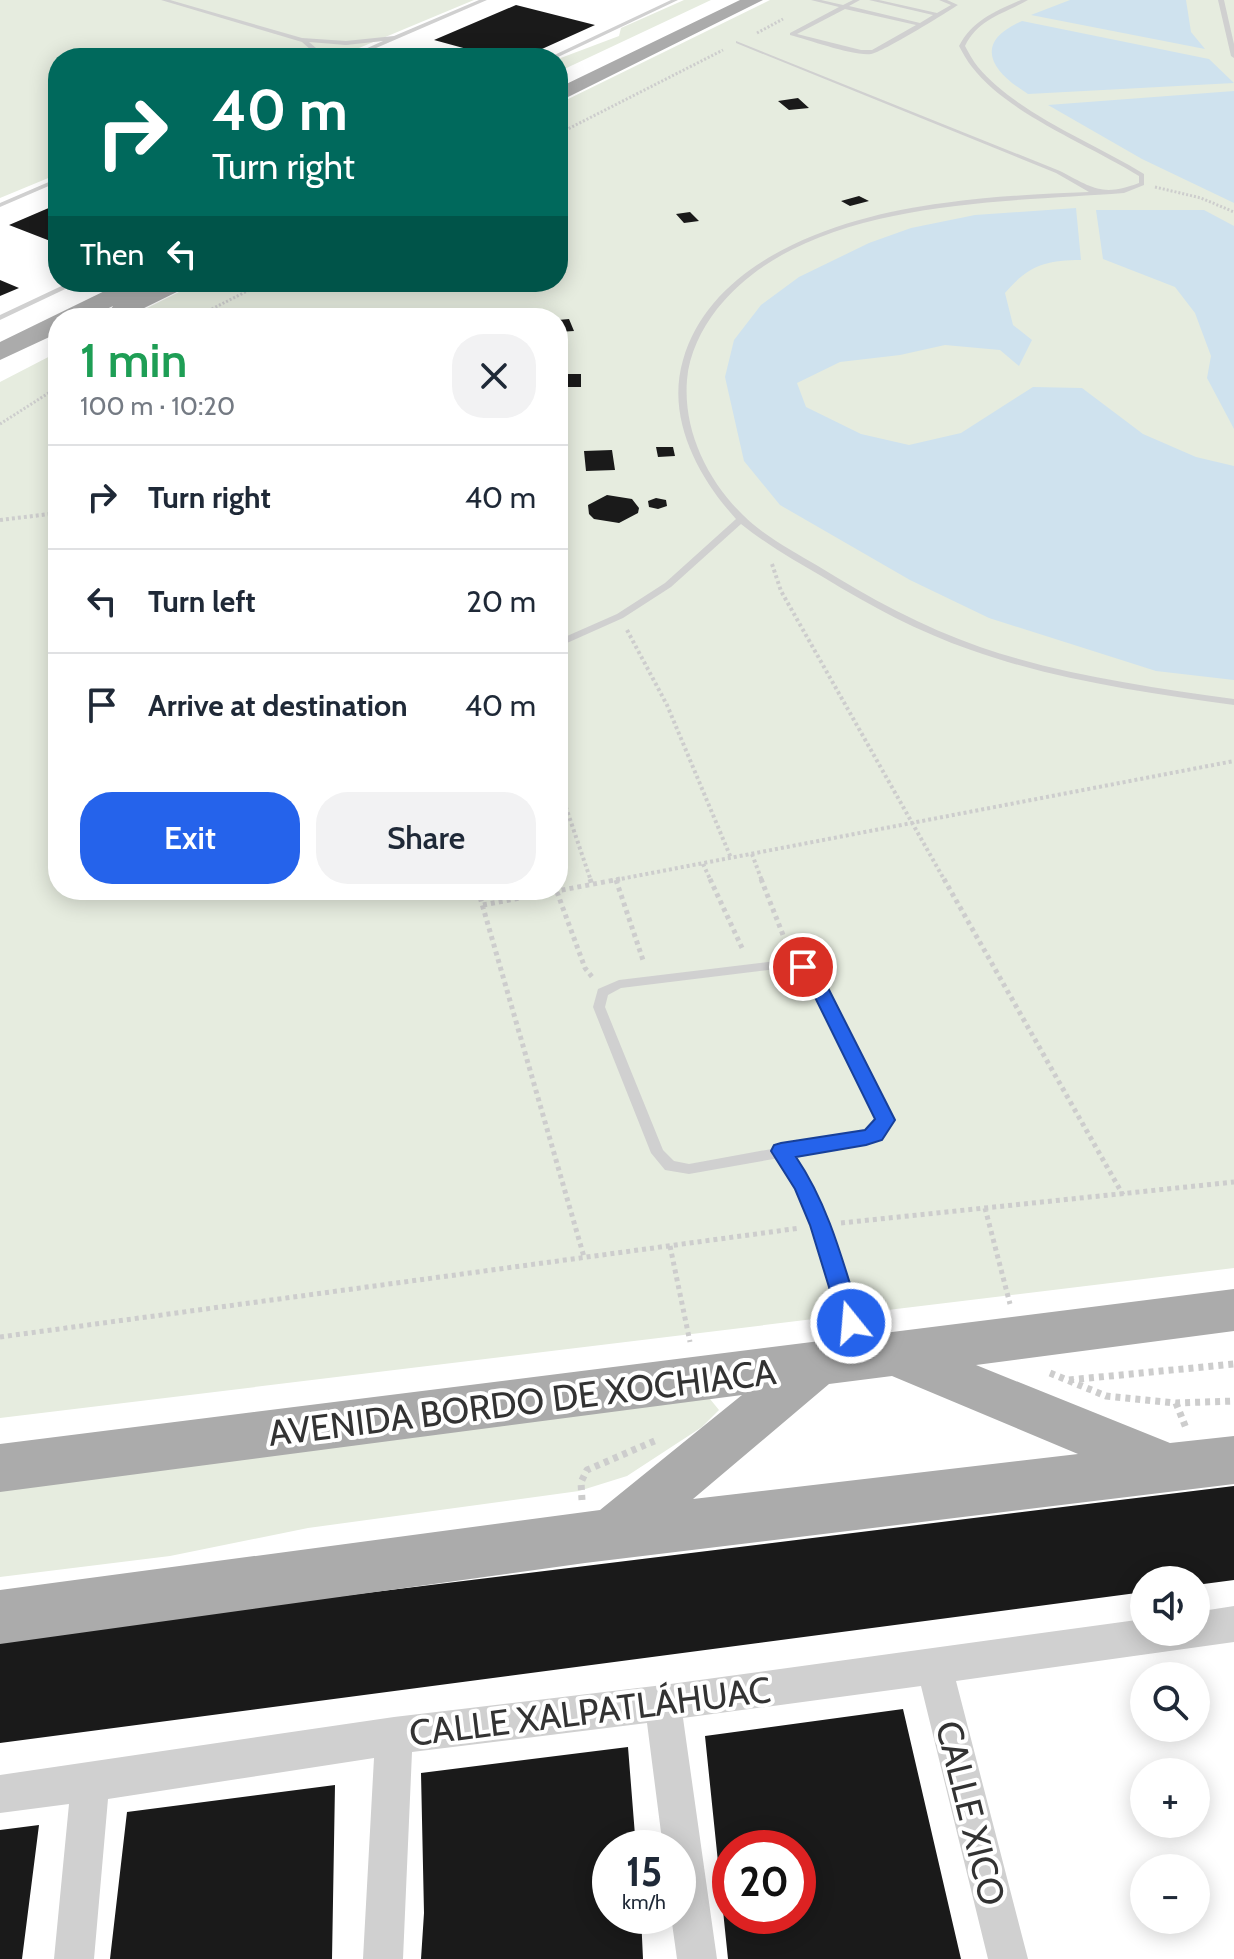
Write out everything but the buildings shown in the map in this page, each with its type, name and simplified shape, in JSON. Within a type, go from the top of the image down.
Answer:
[{"type":"main road","points":[[568,77],[729,0]]},
{"type":"main road","points":[[568,91],[754,0]]},
{"type":"main road","points":[[89,308],[121,292]]},
{"type":"main road","points":[[125,308],[158,292]]},
{"type":"main road","points":[[0,352],[48,328]]},
{"type":"main road","points":[[0,369],[48,346]]},
{"type":"main road","name":"AVENIDA BORDO DE XOCHIACA","points":[[0,1468],[1234,1310]]},
{"type":"main road","points":[[894,1354],[1174,1469]]},
{"type":"main road","points":[[611,1534],[816,1365]]},
{"type":"main road","points":[[0,1617],[611,1534],[1234,1460]]},
{"type":"street","points":[[1210,1628],[1234,1624]]},
{"type":"street","name":"CALLE XALPATLÁHUAC","points":[[0,1794],[394,1736],[1130,1639]]},
{"type":"street","name":"CALLE XICO","points":[[934,1667],[1008,1959]]},
{"type":"street","points":[[663,1703],[697,1959]]},
{"type":"street","points":[[383,1959],[394,1736]]},
{"type":"street","points":[[74,1959],[90,1783]]},
{"type":"lane","points":[[164,0],[302,40],[346,43],[395,38]]},
{"type":"lane","points":[[372,48],[484,0]]},
{"type":"lane","points":[[568,50],[675,0]]},
{"type":"lane","points":[[816,0],[922,25]]},
{"type":"lane","points":[[857,0],[792,34],[869,53],[955,5],[942,0]]},
{"type":"lane","points":[[872,0],[940,15]]},
{"type":"lane","points":[[1025,0],[977,23],[966,35],[962,46],[967,56],[997,87],[1021,105],[1142,175],[1142,184],[1124,191],[940,205],[882,216],[787,251],[753,270],[724,293],[698,329],[687,356],[683,390],[688,436],[707,479],[741,519],[891,612],[1001,657],[1147,689],[1234,702]]},
{"type":"lane","points":[[1221,0],[1234,56]]},
{"type":"lane","points":[[302,40],[313,48]]},
{"type":"lane","points":[[738,42],[1058,172],[1096,193]]},
{"type":"lane","points":[[0,205],[48,184]]},
{"type":"lane","points":[[0,318],[55,292]]},
{"type":"lane","points":[[568,639],[620,616],[668,585],[741,519]]},
{"type":"lane","points":[[794,964],[809,971],[885,1120],[875,1134],[866,1137],[689,1169],[670,1166],[662,1161],[599,1007],[602,992],[619,984],[752,968],[794,964]]},
{"type":"lane","points":[[781,1151],[803,1185],[821,1225],[851,1323],[894,1354]]},
{"type":"lane","points":[[816,1365],[851,1323]]},
{"type":"path","points":[[568,129],[816,0]]},
{"type":"path","points":[[1142,184],[1201,198],[1234,212]]},
{"type":"path","points":[[214,308],[245,292]]},
{"type":"path","points":[[0,424],[48,393]]},
{"type":"path","points":[[0,520],[48,514]]},
{"type":"path","points":[[765,536],[781,591],[1123,1195]]},
{"type":"path","points":[[620,616],[667,705],[731,858]]},
{"type":"path","points":[[568,889],[1234,761]]},
{"type":"path","points":[[568,814],[592,885]]},
{"type":"path","points":[[752,854],[794,964]]},
{"type":"path","points":[[703,864],[752,968]]},
{"type":"path","points":[[616,880],[650,981]]},
{"type":"path","points":[[481,900],[584,1257]]},
{"type":"path","points":[[483,905],[509,900]]},
{"type":"path","points":[[560,900],[585,968],[602,992]]},
{"type":"path","points":[[0,1337],[821,1225],[1234,1182]]},
{"type":"path","points":[[1068,1380],[1234,1364]]},
{"type":"path","points":[[1106,1396],[1176,1403],[1234,1401]]},
{"type":"shaded area","points":[[0,0],[474,0],[359,48],[48,48],[48,178],[0,198]]},
{"type":"shaded area","points":[[684,0],[711,0],[568,67],[568,55],[619,36],[621,28]]},
{"type":"shaded area","points":[[770,0],[1234,0],[1234,1268],[0,1418],[0,382],[48,357],[48,900],[568,900],[568,308],[147,308],[179,292],[568,292],[568,99]]},
{"type":"shaded area","points":[[710,1399],[719,1410],[702,1427],[627,1476],[579,1491],[308,1528],[170,1556],[0,1577],[0,1490]]},
{"type":"water","points":[[1070,0],[1186,0],[1191,32],[1205,49],[1031,15]]},
{"type":"water","points":[[1022,21],[1209,59],[1234,83],[1028,94],[1004,76],[992,57],[997,38]]},
{"type":"water","points":[[1234,91],[1234,203],[1142,159],[1048,105]]},
{"type":"water","points":[[1076,208],[1081,260],[1038,266],[1005,293],[1013,325],[1032,340],[1019,366],[1000,350],[945,345],[900,355],[840,362],[797,383],[806,407],[861,434],[909,445],[961,433],[1033,387],[1082,388],[1143,434],[1196,457],[1234,466],[1234,680],[1156,671],[989,618],[910,580],[780,505],[744,461],[725,377],[734,340],[761,305],[799,277],[869,243],[911,228],[975,215]]},
{"type":"water","points":[[1096,210],[1204,210],[1234,226],[1234,429],[1207,378],[1211,356],[1195,313],[1175,287],[1103,259]]},
{"type":"route","points":[[803,967],[814,977],[885,1120],[882,1128],[866,1137],[781,1151],[803,1185],[821,1225],[851,1323]]}]
